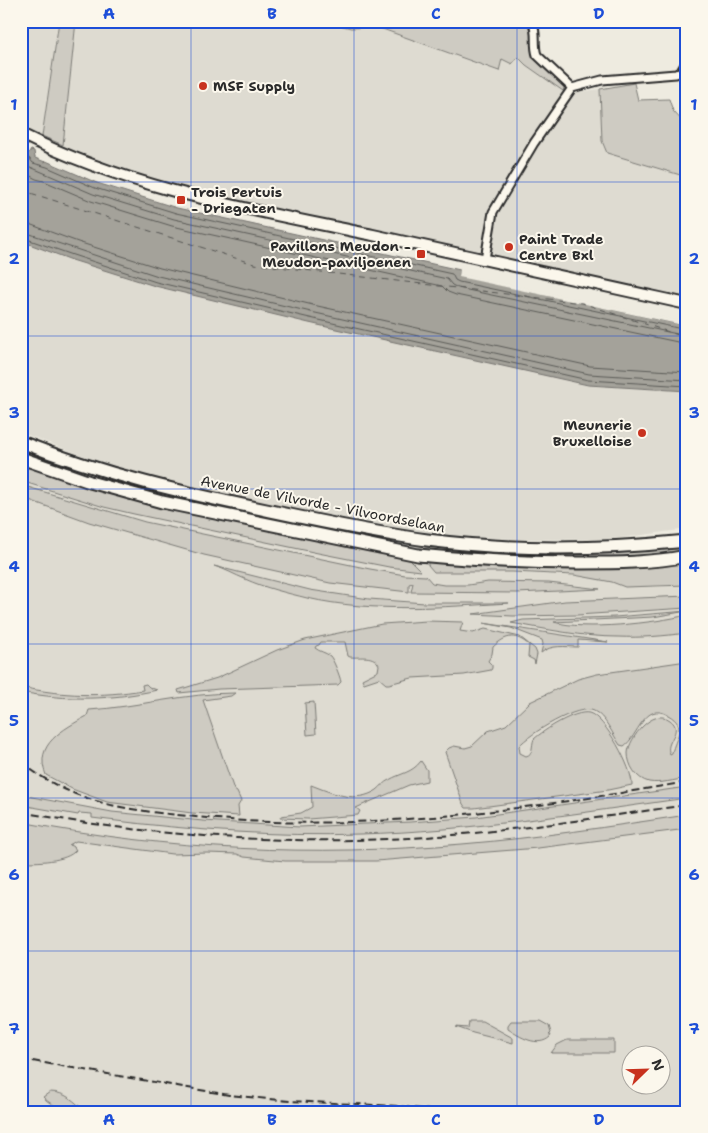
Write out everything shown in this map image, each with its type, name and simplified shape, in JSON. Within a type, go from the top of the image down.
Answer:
[{"type":"main road","points":[[21,134],[99,168],[171,192],[687,304]]},
{"type":"main road","name":"Avenue de Vilvorde - Vilvoordselaan","points":[[21,442],[84,465],[151,485],[255,508],[400,536],[473,545],[538,548],[612,547],[687,541]]},
{"type":"main road","points":[[21,458],[90,482],[162,502],[418,555],[460,560],[542,563],[601,563],[687,556]]},
{"type":"street","points":[[672,21],[687,26]]},
{"type":"street","points":[[533,22],[536,32],[535,48],[537,55],[572,88]]},
{"type":"street","points":[[485,259],[494,208],[534,143],[572,88],[592,82],[676,74],[681,72],[687,61]]},
{"type":"shaded area","points":[[21,21],[59,21],[41,141],[21,133]]},
{"type":"shaded area","points":[[59,21],[76,21],[63,145],[42,136]]},
{"type":"shaded area","points":[[76,21],[322,21],[351,28],[377,27],[499,71],[502,59],[518,57],[526,65],[563,91],[571,93],[600,89],[602,141],[607,153],[687,177],[687,300],[151,182],[62,150]]},
{"type":"shaded area","points":[[322,21],[528,21],[531,27],[533,50],[565,85],[563,91],[526,65],[518,57],[512,64],[502,59],[499,71],[377,27],[351,28]]},
{"type":"shaded area","points":[[634,83],[638,100],[669,99],[673,111],[687,126],[687,177],[607,153],[602,141],[600,89]]},
{"type":"shaded area","points":[[21,241],[72,260],[588,385],[687,391],[687,529],[605,540],[437,538],[243,502],[131,474],[25,434],[21,432]]},
{"type":"shaded area","points":[[21,462],[103,492],[190,514],[476,571],[574,575],[652,587],[687,585],[687,1112],[21,1112]]},
{"type":"shaded area","points":[[21,462],[103,492],[171,510],[408,558],[421,571],[389,567],[318,553],[104,507],[21,481]]},
{"type":"shaded area","points":[[21,485],[145,522],[370,569],[405,575],[426,576],[432,583],[468,585],[488,582],[549,583],[600,589],[517,593],[411,592],[413,583],[409,584],[409,592],[330,583],[204,555],[89,522],[21,497]]},
{"type":"shaded area","points":[[144,488],[420,542],[687,544],[687,552],[568,560],[482,557],[392,546],[211,510],[143,491]]},
{"type":"shaded area","points":[[429,560],[687,561],[687,585],[625,587],[612,582],[574,575],[512,572],[434,572],[428,565]]},
{"type":"shaded area","points":[[214,566],[310,590],[369,599],[425,603],[509,603],[408,608],[332,603],[268,588]]},
{"type":"shaded area","points":[[687,596],[687,608],[577,615],[513,616],[473,614],[565,601]]},
{"type":"shaded area","points":[[687,611],[653,617],[554,622],[583,626],[620,625],[657,621],[687,615],[687,633],[652,636],[591,636],[511,623],[523,620],[615,617]]},
{"type":"shaded area","points":[[427,621],[463,622],[460,631],[473,633],[485,629],[520,637],[535,649],[537,654],[535,664],[534,660],[528,657],[529,645],[516,637],[511,637],[493,647],[488,661],[492,665],[491,670],[464,675],[412,678],[389,684],[386,684],[379,678],[364,683],[362,679],[378,671],[379,665],[374,659],[348,656],[345,642],[321,642],[315,648],[331,658],[341,682],[338,685],[219,689],[179,693],[178,690],[217,678],[277,650],[305,640],[382,624]]},
{"type":"shaded area","points":[[483,623],[608,642],[578,640],[578,647],[554,647],[541,653],[542,640],[511,628]]},
{"type":"shaded area","points":[[687,661],[687,778],[649,782],[637,775],[629,762],[629,747],[637,733],[643,726],[656,718],[663,717],[674,724],[675,732],[669,745],[670,754],[672,753],[679,728],[674,719],[668,715],[660,712],[647,716],[629,742],[624,746],[620,745],[598,713],[587,710],[577,711],[566,715],[533,734],[519,746],[520,753],[526,756],[529,755],[534,739],[552,726],[576,715],[589,713],[603,724],[617,744],[628,768],[632,785],[474,808],[466,808],[463,804],[445,752],[449,748],[454,746],[465,748],[472,746],[488,731],[506,725],[530,702],[578,679],[597,674]]},
{"type":"shaded area","points":[[146,684],[157,690],[124,696],[89,698],[55,697],[21,692],[21,687],[67,694],[112,694],[143,690],[142,685]]},
{"type":"shaded area","points":[[235,693],[231,696],[203,700],[234,790],[241,801],[238,806],[239,816],[192,813],[107,802],[72,789],[46,775],[43,764],[47,746],[60,732],[87,716],[89,710],[198,695]]},
{"type":"shaded area","points":[[314,702],[316,734],[307,735],[305,703]]},
{"type":"shaded area","points":[[421,761],[427,770],[427,781],[409,785],[356,808],[360,811],[358,815],[308,819],[280,818],[281,816],[301,813],[312,807],[311,785],[344,796],[361,796],[377,790],[387,781],[410,770]]},
{"type":"shaded area","points":[[687,787],[687,798],[565,815],[442,829],[328,835],[265,834],[139,824],[92,818],[92,814],[79,813],[78,815],[21,805],[21,795],[112,812],[203,821],[300,827],[476,817]]},
{"type":"shaded area","points":[[687,815],[687,829],[538,848],[376,861],[285,861],[244,857],[237,854],[172,854],[76,841],[69,845],[76,850],[66,857],[50,861],[21,862],[21,822],[76,832],[186,845],[296,850],[351,850],[407,848],[490,841]]},
{"type":"shaded area","points":[[469,1021],[482,1021],[513,1038],[513,1043],[456,1027],[468,1028]]},
{"type":"shaded area","points":[[511,1021],[540,1021],[549,1026],[551,1033],[549,1035],[551,1035],[540,1042],[529,1040],[508,1029]]},
{"type":"shaded area","points":[[567,1040],[614,1040],[614,1053],[551,1053],[557,1045]]},
{"type":"shaded area","points":[[50,1092],[55,1092],[69,1098],[85,1112],[57,1107],[43,1097]]},
{"type":"water","points":[[31,150],[34,151],[35,158],[97,183],[177,208],[460,270],[459,276],[687,326],[687,391],[588,385],[309,323],[155,286],[72,260],[21,241],[21,151],[29,153]]},
{"type":"pier","points":[[460,268],[462,275],[687,323],[687,326],[459,277]]},
{"type":"ferry route","points":[[21,190],[254,264],[582,303],[687,338]]},
{"type":"railway","points":[[21,762],[60,787],[80,796],[120,807],[187,816],[312,823],[438,817],[563,802],[687,782]]},
{"type":"railway","points":[[21,812],[117,827],[214,837],[360,840],[479,833],[687,805]]},
{"type":"railway","points":[[21,1059],[229,1095],[289,1101],[398,1106],[444,1112]]},
{"type":"place","name":"MSF Supply","points":[[203,86]]},
{"type":"place","name":"Trois Pertuis - Driegaten","points":[[181,200]]},
{"type":"place","name":"Paint Trade Centre Bxl","points":[[509,247]]},
{"type":"place","name":"Pavillons Meudon - Meudon-paviljoenen","points":[[421,254]]},
{"type":"place","name":"Meunerie Bruxelloise","points":[[642,433]]}]
